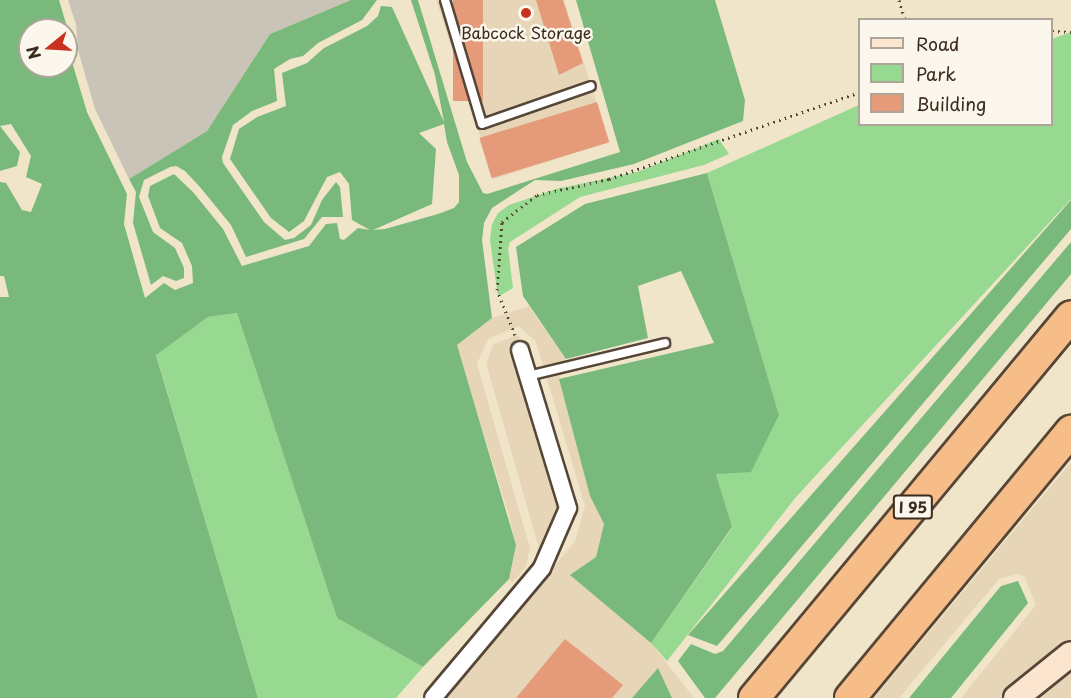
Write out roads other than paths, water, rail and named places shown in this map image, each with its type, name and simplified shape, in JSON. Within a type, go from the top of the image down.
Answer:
[{"type":"highway","name":"I 95","points":[[754,698],[1071,316]]},
{"type":"highway","points":[[850,698],[1071,431]]},
{"type":"street","points":[[433,698],[542,568],[568,508],[520,350]]},
{"type":"street","points":[[1016,698],[1071,654]]},
{"type":"lane","points":[[445,0],[482,123],[591,86]]},
{"type":"lane","points":[[528,376],[665,343]]},
{"type":"place","name":"Babcock Storage","points":[[526,13]]}]
